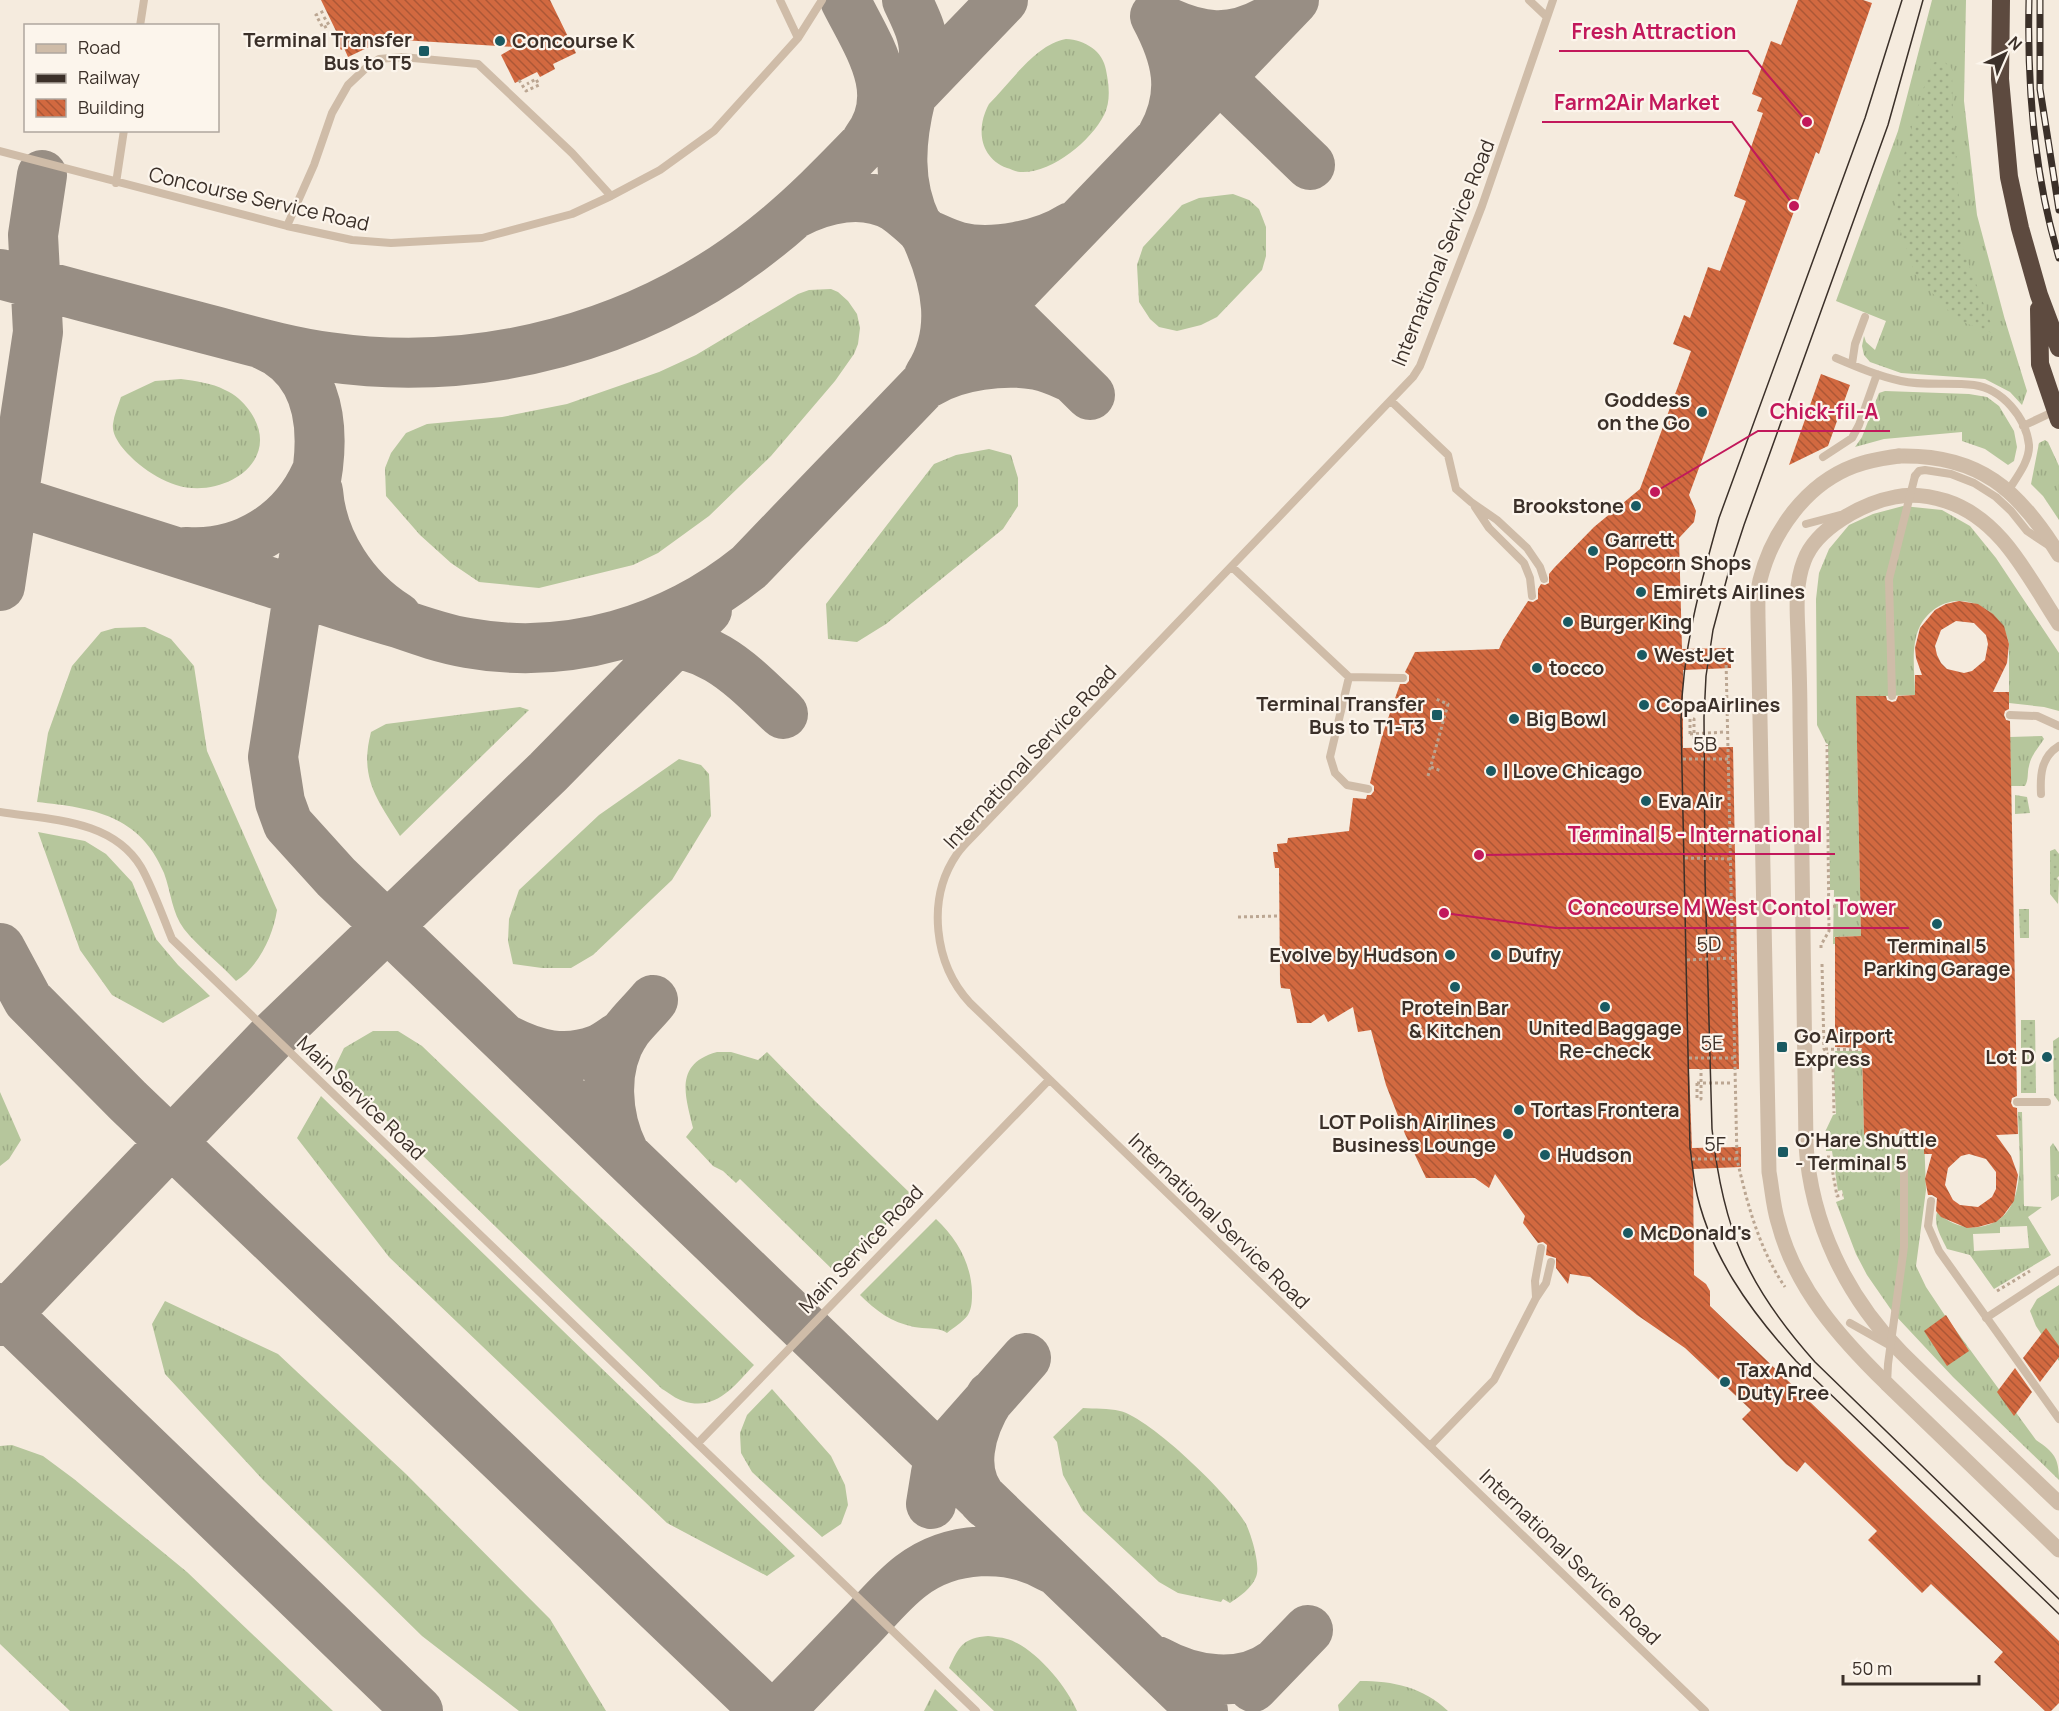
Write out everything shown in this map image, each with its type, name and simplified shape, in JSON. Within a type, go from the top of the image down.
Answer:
[{"type":"highway","points":[[2001,0],[2000,79],[2009,177],[2020,228],[2039,295],[2059,348]]},
{"type":"highway","points":[[2039,295],[2040,364],[2057,415]]},
{"type":"street","points":[[2057,552],[2034,518],[2008,491],[1975,469],[1947,459],[1924,455],[1899,456],[1853,466],[1831,478],[1810,494],[1793,512],[1780,531],[1760,583],[1758,618],[1769,1172],[1778,1222],[1791,1257],[1818,1309],[1852,1350],[2059,1550]]},
{"type":"street","points":[[2059,624],[1996,531],[1963,506],[1937,498],[1900,496],[1881,499],[1852,512],[1820,537],[1804,558],[1800,572],[1797,597],[1806,1145],[1811,1186],[1818,1217],[1832,1252],[1851,1288],[1899,1351],[2059,1503]]},
{"type":"lane","points":[[140,24],[144,0]]},
{"type":"lane","points":[[780,0],[798,38]]},
{"type":"lane","name":"Concourse Service Road","points":[[0,151],[116,183],[352,240],[391,243],[482,238],[572,214],[660,170],[714,130],[798,38],[822,0]]},
{"type":"lane","points":[[1529,0],[1547,17]]},
{"type":"lane","name":"International Service Road","points":[[1553,0],[1482,206],[1420,366],[1413,377],[972,837],[957,855],[941,890],[937,909],[939,938],[949,972],[959,992],[1706,1711]]},
{"type":"lane","points":[[287,226],[314,165],[332,113],[348,85],[379,59],[402,57],[478,64],[572,153],[611,196]]},
{"type":"lane","points":[[116,183],[124,132]]},
{"type":"lane","points":[[1852,364],[1855,344],[1865,317]]},
{"type":"lane","points":[[1836,358],[1877,374],[1903,381],[1974,385],[1999,394],[2023,426],[2029,446],[2023,467],[2008,491]]},
{"type":"lane","points":[[1823,457],[1852,438],[1877,374]]},
{"type":"lane","points":[[1391,401],[1448,455],[1456,489],[1497,520],[1527,548],[1540,567],[1544,579]]},
{"type":"lane","points":[[2023,426],[2057,415]]},
{"type":"lane","points":[[1892,696],[1890,579],[1915,476],[1919,471],[1951,474],[1974,483],[1996,497],[2011,511],[2026,531],[2057,552]]},
{"type":"lane","points":[[1471,502],[1489,528],[1524,563],[1530,578],[1532,596]]},
{"type":"lane","points":[[1806,525],[1852,512]]},
{"type":"lane","points":[[1232,567],[1349,677],[1403,678]]},
{"type":"lane","points":[[1349,677],[1330,757],[1335,774],[1347,785],[1368,789]]},
{"type":"lane","points":[[2010,715],[2037,716],[2059,726]]},
{"type":"lane","points":[[2041,794],[2040,774],[2046,759],[2059,746]]},
{"type":"lane","name":"Main Service Road","points":[[0,812],[86,826],[111,836],[131,853],[142,869],[172,939],[976,1711]]},
{"type":"lane","name":"Main Service Road","points":[[698,1443],[1049,1080]]},
{"type":"lane","points":[[2017,1102],[2047,1102]]},
{"type":"lane","points":[[1887,1384],[1904,1247],[1904,1134]]},
{"type":"lane","points":[[1930,1201],[1928,1226],[1939,1251],[2059,1419]]},
{"type":"lane","points":[[1536,1298],[1535,1281],[1541,1248]]},
{"type":"lane","points":[[1430,1446],[1494,1380],[1546,1283],[1551,1262]]},
{"type":"lane","points":[[1986,1318],[2059,1270]]},
{"type":"lane","points":[[1850,1323],[1899,1351]]},
{"type":"path","points":[[324,17],[329,25],[323,28],[316,15],[326,10]]},
{"type":"path","points":[[526,91],[538,85],[536,80],[527,84]]},
{"type":"path","points":[[1683,659],[1726,659]]},
{"type":"path","points":[[1428,776],[1448,704],[1436,699]]},
{"type":"path","points":[[1694,748],[1694,719],[1690,719],[1690,734],[1725,732]]},
{"type":"path","points":[[1827,745],[1829,931],[1821,945],[1824,1049],[1833,1062],[1834,1113]]},
{"type":"path","name":"5B","points":[[1683,759],[1728,759]]},
{"type":"path","points":[[1431,767],[1442,771]]},
{"type":"path","points":[[1685,858],[1730,859]]},
{"type":"path","points":[[1779,907],[1861,906]]},
{"type":"path","points":[[1735,908],[1757,908]]},
{"type":"path","points":[[1238,917],[1279,916]]},
{"type":"path","name":"5D","points":[[1687,960],[1733,958]]},
{"type":"path","points":[[1824,1049],[1863,1050]]},
{"type":"path","name":"5E","points":[[1689,1058],[1735,1058]]},
{"type":"path","points":[[1701,1069],[1701,1099],[1697,1098],[1696,1083],[1732,1083]]},
{"type":"path","points":[[1827,1157],[1830,1157],[1837,1197],[1843,1195]]},
{"type":"path","name":"5F","points":[[1692,1159],[1737,1159]]},
{"type":"path","points":[[1996,1292],[2034,1269]]},
{"type":"green space","points":[[1932,0],[1966,0],[1964,101],[1977,215],[2027,391],[2022,405],[2010,392],[1985,379],[1901,373],[1870,362],[1864,355],[1862,346],[1864,336],[1866,342],[1875,350],[1886,321],[1836,301],[1898,131]]},
{"type":"green space","points":[[1066,39],[1086,44],[1097,52],[1104,63],[1109,93],[1104,115],[1080,145],[1057,162],[1032,171],[1018,172],[1007,168],[991,157],[983,141],[982,123],[989,104],[1034,56],[1055,42]]},
{"type":"green space","points":[[1942,59],[1952,69],[1953,121],[1963,249],[1995,334],[1957,320],[1915,274],[1895,214],[1895,186],[1922,92],[1933,63]]},
{"type":"green space","points":[[1233,194],[1249,200],[1259,209],[1266,227],[1266,256],[1262,270],[1217,317],[1201,325],[1177,331],[1159,327],[1150,319],[1139,302],[1137,265],[1143,247],[1182,205],[1199,198]]},
{"type":"green space","points":[[831,289],[848,301],[857,314],[860,328],[854,354],[835,381],[771,456],[709,516],[658,553],[633,565],[539,588],[479,582],[451,563],[420,535],[386,496],[385,468],[391,453],[406,433],[427,424],[502,417],[567,404],[659,372],[696,355],[798,294],[809,290]]},
{"type":"green space","points":[[181,379],[209,384],[232,394],[249,410],[258,428],[260,445],[254,460],[244,472],[229,481],[212,487],[194,488],[171,483],[152,474],[136,461],[122,447],[115,435],[114,421],[121,397],[155,381]]},
{"type":"green space","points":[[1885,391],[1969,394],[1987,397],[1999,406],[2014,431],[2017,447],[2014,461],[2008,465],[1985,449],[1962,441],[1962,432],[1884,439],[1855,447],[1862,437],[1879,393]]},
{"type":"green space","points":[[2045,440],[2059,466],[2059,520],[2043,496],[2031,484],[2039,443]]},
{"type":"green space","points":[[989,449],[1011,455],[1018,478],[1018,506],[1003,529],[886,624],[857,642],[828,639],[826,604],[934,464],[956,455]]},
{"type":"green space","points":[[1903,506],[1942,510],[1970,526],[1996,558],[2059,653],[2059,711],[2009,703],[2009,644],[2004,629],[1995,617],[1970,602],[1956,601],[1943,604],[1930,613],[1920,626],[1915,642],[1915,695],[1856,697],[1861,936],[1834,937],[1840,944],[1833,944],[1834,890],[1830,890],[1828,744],[1817,725],[1816,599],[1819,573],[1829,549],[1849,525],[1873,514]]},
{"type":"green space","points":[[145,627],[171,639],[194,666],[207,751],[277,910],[264,950],[252,967],[236,981],[196,943],[180,923],[164,873],[142,838],[112,818],[95,812],[77,807],[37,802],[48,733],[72,666],[101,632],[115,628]]},
{"type":"green space","points":[[520,707],[529,710],[400,836],[372,787],[367,762],[371,732],[386,724]]},
{"type":"green space","points":[[2042,736],[2044,739],[2030,762],[2025,786],[2011,786],[2010,737]]},
{"type":"green space","points":[[679,759],[701,765],[709,774],[711,816],[672,880],[593,955],[571,968],[542,968],[513,964],[508,941],[509,919],[519,890],[599,815]]},
{"type":"green space","points":[[2015,795],[2027,797],[2030,813],[2015,814]]},
{"type":"green space","points":[[38,832],[85,841],[106,854],[132,882],[156,939],[178,965],[210,996],[163,1023],[112,995],[80,950]]},
{"type":"green space","points":[[2055,849],[2059,854],[2058,904],[2050,894],[2050,851]]},
{"type":"green space","points":[[2019,909],[2029,909],[2029,938],[2020,938]]},
{"type":"green space","points":[[2021,1020],[2035,1020],[2036,1093],[2021,1093]]},
{"type":"green space","points":[[373,1031],[398,1031],[422,1046],[754,1365],[731,1389],[715,1400],[705,1403],[683,1401],[662,1389],[334,1069],[344,1048]]},
{"type":"green space","points":[[2059,1037],[2059,1102],[2054,1095],[2053,1041]]},
{"type":"green space","points":[[1835,1051],[1862,1051],[1864,1135],[1924,1135],[1926,1190],[1916,1266],[1926,1287],[1944,1314],[2036,1440],[2054,1456],[2058,1466],[2059,1480],[1953,1377],[1894,1314],[1867,1275],[1856,1254],[1836,1202],[1844,1199],[1842,1190],[1838,1191],[1832,1151],[1826,1151],[1825,1132],[1833,1115],[1836,1114],[1833,1059],[1836,1058]]},
{"type":"green space","points":[[717,1052],[731,1052],[758,1060],[767,1052],[913,1196],[838,1275],[740,1179],[736,1183],[723,1171],[713,1166],[686,1137],[693,1128],[686,1093],[688,1073],[703,1057]]},
{"type":"green space","points":[[0,1092],[21,1140],[9,1159],[0,1166]]},
{"type":"green space","points":[[321,1096],[795,1556],[767,1576],[667,1523],[389,1257],[297,1138]]},
{"type":"green space","points":[[2018,1112],[2022,1112],[2024,1206],[2042,1207],[2028,1217],[2051,1255],[1994,1289],[1970,1255],[1947,1249],[1936,1217],[1937,1212],[1956,1224],[1979,1227],[1996,1221],[2007,1211],[2015,1197],[2020,1163]],"holes":[[[2027,1226],[2029,1248],[1974,1251],[1973,1234],[2000,1233],[2000,1227]]]},
{"type":"green space","points":[[2053,1143],[2059,1152],[2059,1174],[2057,1175],[2059,1196],[2051,1201],[2050,1147]]},
{"type":"green space","points":[[936,1219],[962,1252],[971,1281],[972,1301],[968,1315],[947,1333],[914,1327],[891,1319],[860,1295]]},
{"type":"green space","points":[[2059,1285],[2059,1361],[2036,1326],[2030,1311],[2037,1299]]},
{"type":"green space","points":[[165,1301],[278,1354],[406,1474],[550,1619],[606,1711],[519,1711],[422,1636],[264,1481],[165,1374],[152,1324]]},
{"type":"green space","points":[[772,1389],[831,1456],[845,1485],[848,1505],[841,1524],[822,1537],[752,1472],[741,1453],[740,1433],[747,1415]]},
{"type":"green space","points":[[1083,1408],[1120,1411],[1150,1428],[1189,1460],[1238,1511],[1250,1535],[1257,1565],[1256,1577],[1245,1592],[1230,1603],[1223,1599],[1221,1602],[1178,1593],[1159,1582],[1083,1511],[1063,1475],[1057,1442],[1053,1437]]},
{"type":"green space","points":[[12,1445],[43,1456],[187,1572],[333,1711],[70,1711],[0,1644],[0,1446]]},
{"type":"green space","points":[[988,1636],[1005,1638],[1017,1643],[1038,1658],[1066,1690],[1077,1711],[994,1711],[949,1668],[963,1644]]},
{"type":"green space","points":[[1360,1681],[1384,1682],[1407,1687],[1428,1696],[1448,1711],[1339,1711],[1338,1705]]},
{"type":"green space","points":[[935,1689],[958,1711],[924,1711]]},
{"type":"building","name":"Concourse K","points":[[321,0],[550,0],[576,53],[553,64],[555,69],[540,77],[537,72],[515,83],[501,55],[515,47],[386,39],[348,57],[344,48],[341,50],[332,33],[336,31]]},
{"type":"building","points":[[1798,0],[1863,0],[1872,3],[1819,154],[1816,152],[1689,495],[1696,511],[1694,522],[1679,538],[1682,649],[1731,648],[1731,668],[1683,670],[1683,748],[1733,747],[1739,1069],[1689,1069],[1692,1148],[1741,1147],[1741,1167],[1693,1169],[1694,1275],[1706,1284],[1710,1291],[1710,1306],[2059,1641],[2059,1703],[2051,1711],[2045,1711],[1994,1662],[2003,1652],[1931,1584],[1922,1593],[1868,1540],[1877,1531],[1805,1462],[1797,1472],[1786,1464],[1742,1419],[1751,1410],[1685,1348],[1637,1315],[1590,1277],[1570,1274],[1568,1284],[1556,1268],[1556,1258],[1546,1255],[1547,1245],[1543,1242],[1538,1243],[1523,1223],[1525,1216],[1495,1174],[1489,1188],[1475,1178],[1426,1178],[1405,1134],[1386,1085],[1371,1030],[1358,1032],[1353,1007],[1328,1022],[1324,1014],[1311,1023],[1297,1023],[1290,989],[1281,988],[1279,868],[1275,868],[1273,852],[1278,852],[1277,844],[1287,843],[1288,838],[1349,831],[1353,798],[1366,799],[1367,795],[1371,795],[1374,791],[1374,786],[1370,783],[1382,736],[1400,684],[1406,684],[1409,681],[1409,675],[1405,672],[1415,652],[1499,649],[1528,601],[1533,602],[1538,599],[1538,589],[1541,584],[1549,583],[1549,574],[1554,568],[1594,527],[1640,489],[1691,351],[1673,344],[1684,315],[1690,318],[1708,267],[1720,271],[1746,201],[1734,196],[1763,113],[1757,111],[1762,98],[1752,94],[1771,41],[1781,45]]},
{"type":"building","points":[[1821,374],[1850,385],[1828,446],[1789,465]]},
{"type":"building","name":"Terminal 5 Parking Garage","points":[[1959,601],[1978,604],[1993,614],[2004,626],[2009,644],[2007,663],[1993,692],[2009,692],[2009,709],[2004,715],[2006,720],[2010,721],[2017,1096],[2012,1098],[2011,1103],[2017,1108],[2018,1134],[1996,1135],[2011,1156],[2018,1175],[2014,1201],[2003,1216],[1996,1222],[1967,1228],[1941,1217],[1936,1211],[1937,1198],[1928,1195],[1925,1179],[1932,1154],[1924,1154],[1924,1136],[1910,1135],[1909,1130],[1905,1128],[1900,1129],[1898,1135],[1864,1135],[1862,1048],[1835,1047],[1835,937],[1861,936],[1856,696],[1886,696],[1887,700],[1892,702],[1896,701],[1898,696],[1915,695],[1915,675],[1922,675],[1915,648],[1920,628],[1935,610]],"holes":[[[1956,621],[1974,623],[1986,635],[1988,644],[1985,660],[1972,671],[1964,673],[1947,669],[1941,663],[1935,646],[1941,630]],[[1969,1154],[1986,1159],[1996,1172],[1996,1189],[1992,1197],[1978,1207],[1960,1205],[1953,1200],[1945,1185],[1948,1168],[1961,1156]]]},
{"type":"building","points":[[1946,1315],[1969,1351],[1947,1366],[1924,1331]]},
{"type":"building","points":[[2046,1328],[2059,1346],[2059,1357],[2040,1382],[2023,1358]]},
{"type":"building","points":[[2015,1368],[2032,1392],[2014,1416],[1997,1392]]},
{"type":"taxiway","points":[[845,0],[871,51],[882,87],[882,104],[877,122],[867,140]]},
{"type":"taxiway","points":[[907,0],[921,32],[924,46],[924,60],[911,97],[904,130],[902,162],[906,194],[917,225]]},
{"type":"taxiway","points":[[0,274],[263,344],[328,357],[386,362],[444,361],[501,355],[558,343],[613,325],[666,301],[717,273],[764,239],[830,180],[1003,0]]},
{"type":"taxiway","points":[[0,496],[351,609],[468,643],[543,648],[617,635],[652,623],[686,608],[719,589],[749,567],[1294,0]]},
{"type":"taxiway","points":[[1162,136],[1174,105],[1176,75],[1169,46],[1155,16],[1186,30],[1216,35],[1245,31],[1276,16]]},
{"type":"taxiway","points":[[1195,54],[1310,165]]},
{"type":"taxiway","points":[[0,586],[38,332],[33,235],[42,175]]},
{"type":"taxiway","points":[[794,214],[831,200],[857,197],[883,201],[895,207],[917,225],[1090,395]]},
{"type":"taxiway","points":[[924,233],[959,247],[986,250],[1032,243],[1071,227]]},
{"type":"taxiway","points":[[927,238],[940,272],[946,307],[943,342],[938,359],[929,376]]},
{"type":"taxiway","points":[[262,344],[280,353],[305,379],[317,412],[319,430],[318,467],[273,757],[280,802],[288,824],[336,877],[1203,1711]]},
{"type":"taxiway","points":[[928,383],[952,372],[996,363],[1024,363],[1042,366],[1072,378]]},
{"type":"taxiway","points":[[186,552],[227,549],[264,533],[294,507],[316,473]]},
{"type":"taxiway","points":[[318,491],[326,528],[343,563],[367,593],[397,617]]},
{"type":"taxiway","points":[[0,1321],[273,1036],[548,772],[707,610]]},
{"type":"taxiway","points":[[646,642],[668,642],[706,652],[753,685],[783,714]]},
{"type":"taxiway","points":[[0,948],[28,1000],[128,1101],[766,1711]]},
{"type":"taxiway","points":[[624,1153],[613,1124],[610,1108],[609,1092],[613,1061],[625,1032],[653,1000]]},
{"type":"taxiway","points":[[507,1040],[540,1053],[574,1056],[597,1050],[625,1033]]},
{"type":"taxiway","points":[[0,1308],[418,1711]]},
{"type":"taxiway","points":[[931,1504],[936,1473],[950,1444],[1026,1358]]},
{"type":"taxiway","points":[[987,1504],[977,1492],[969,1465],[973,1436],[991,1396]]},
{"type":"taxiway","points":[[779,1711],[897,1588],[926,1566],[943,1559],[980,1551],[1017,1554],[1051,1568]]},
{"type":"taxiway","points":[[1253,1687],[1308,1630]]},
{"type":"taxiway","points":[[1157,1661],[1186,1673],[1217,1679],[1248,1676],[1276,1663]]},
{"type":"tram line","points":[[1902,0],[1865,118],[1719,518],[1688,644],[1681,721],[1690,1148],[1695,1185],[1710,1234],[1733,1280],[1763,1322],[1796,1361],[2059,1614]]},
{"type":"tram line","points":[[1923,0],[1888,125],[1744,525],[1713,630],[1706,676],[1704,717],[1705,878],[1712,1129],[1723,1197],[1731,1227],[1755,1282],[1772,1308],[1815,1362],[2059,1599]]},
{"type":"railway","points":[[2029,0],[2029,65],[2034,130],[2043,195],[2059,258]]},
{"type":"railway","points":[[2040,0],[2040,89],[2059,210]]},
{"type":"place","name":"Concourse K","points":[[500,41]]},
{"type":"place","name":"Terminal Transfer Bus to T5","points":[[424,51]]},
{"type":"place","name":"Fresh Attraction","points":[[1807,122]]},
{"type":"place","name":"Farm2Air Market","points":[[1794,206]]},
{"type":"place","name":"Goddess on the Go","points":[[1702,412]]},
{"type":"place","name":"Chick-fil-A","points":[[1655,492]]},
{"type":"place","name":"Brookstone","points":[[1636,506]]},
{"type":"place","name":"Garrett Popcorn Shops","points":[[1593,551]]},
{"type":"place","name":"Emirets Airlines","points":[[1641,592]]},
{"type":"place","name":"Burger King","points":[[1568,622]]},
{"type":"place","name":"WestJet","points":[[1642,655]]},
{"type":"place","name":"tocco","points":[[1537,668]]},
{"type":"place","name":"CopaAirlines","points":[[1644,705]]},
{"type":"place","name":"Terminal Transfer Bus to T1-T3","points":[[1437,715]]},
{"type":"place","name":"Big Bowl","points":[[1514,719]]},
{"type":"place","name":"I Love Chicago","points":[[1491,771]]},
{"type":"place","name":"Eva Air","points":[[1646,801]]},
{"type":"place","name":"Terminal 5 - International","points":[[1479,855]]},
{"type":"place","name":"Concourse M West Contol Tower","points":[[1444,913]]},
{"type":"place","name":"Terminal 5 Parking Garage","points":[[1937,924]]},
{"type":"place","name":"Evolve by Hudson","points":[[1450,955]]},
{"type":"place","name":"Dufry","points":[[1496,955]]},
{"type":"place","name":"Protein Bar & Kitchen","points":[[1455,987]]},
{"type":"place","name":"United Baggage Re-check","points":[[1605,1007]]},
{"type":"place","name":"Go Airport Express","points":[[1782,1047]]},
{"type":"place","name":"Lot D","points":[[2047,1057]]},
{"type":"place","name":"Tortas Frontera","points":[[1519,1110]]},
{"type":"place","name":"LOT Polish Airlines Business Lounge","points":[[1508,1134]]},
{"type":"place","name":"O'Hare Shuttle - Terminal 5","points":[[1783,1152]]},
{"type":"place","name":"Hudson","points":[[1545,1155]]},
{"type":"place","name":"McDonald's","points":[[1628,1233]]},
{"type":"place","name":"Tax And Duty Free","points":[[1725,1382]]}]
